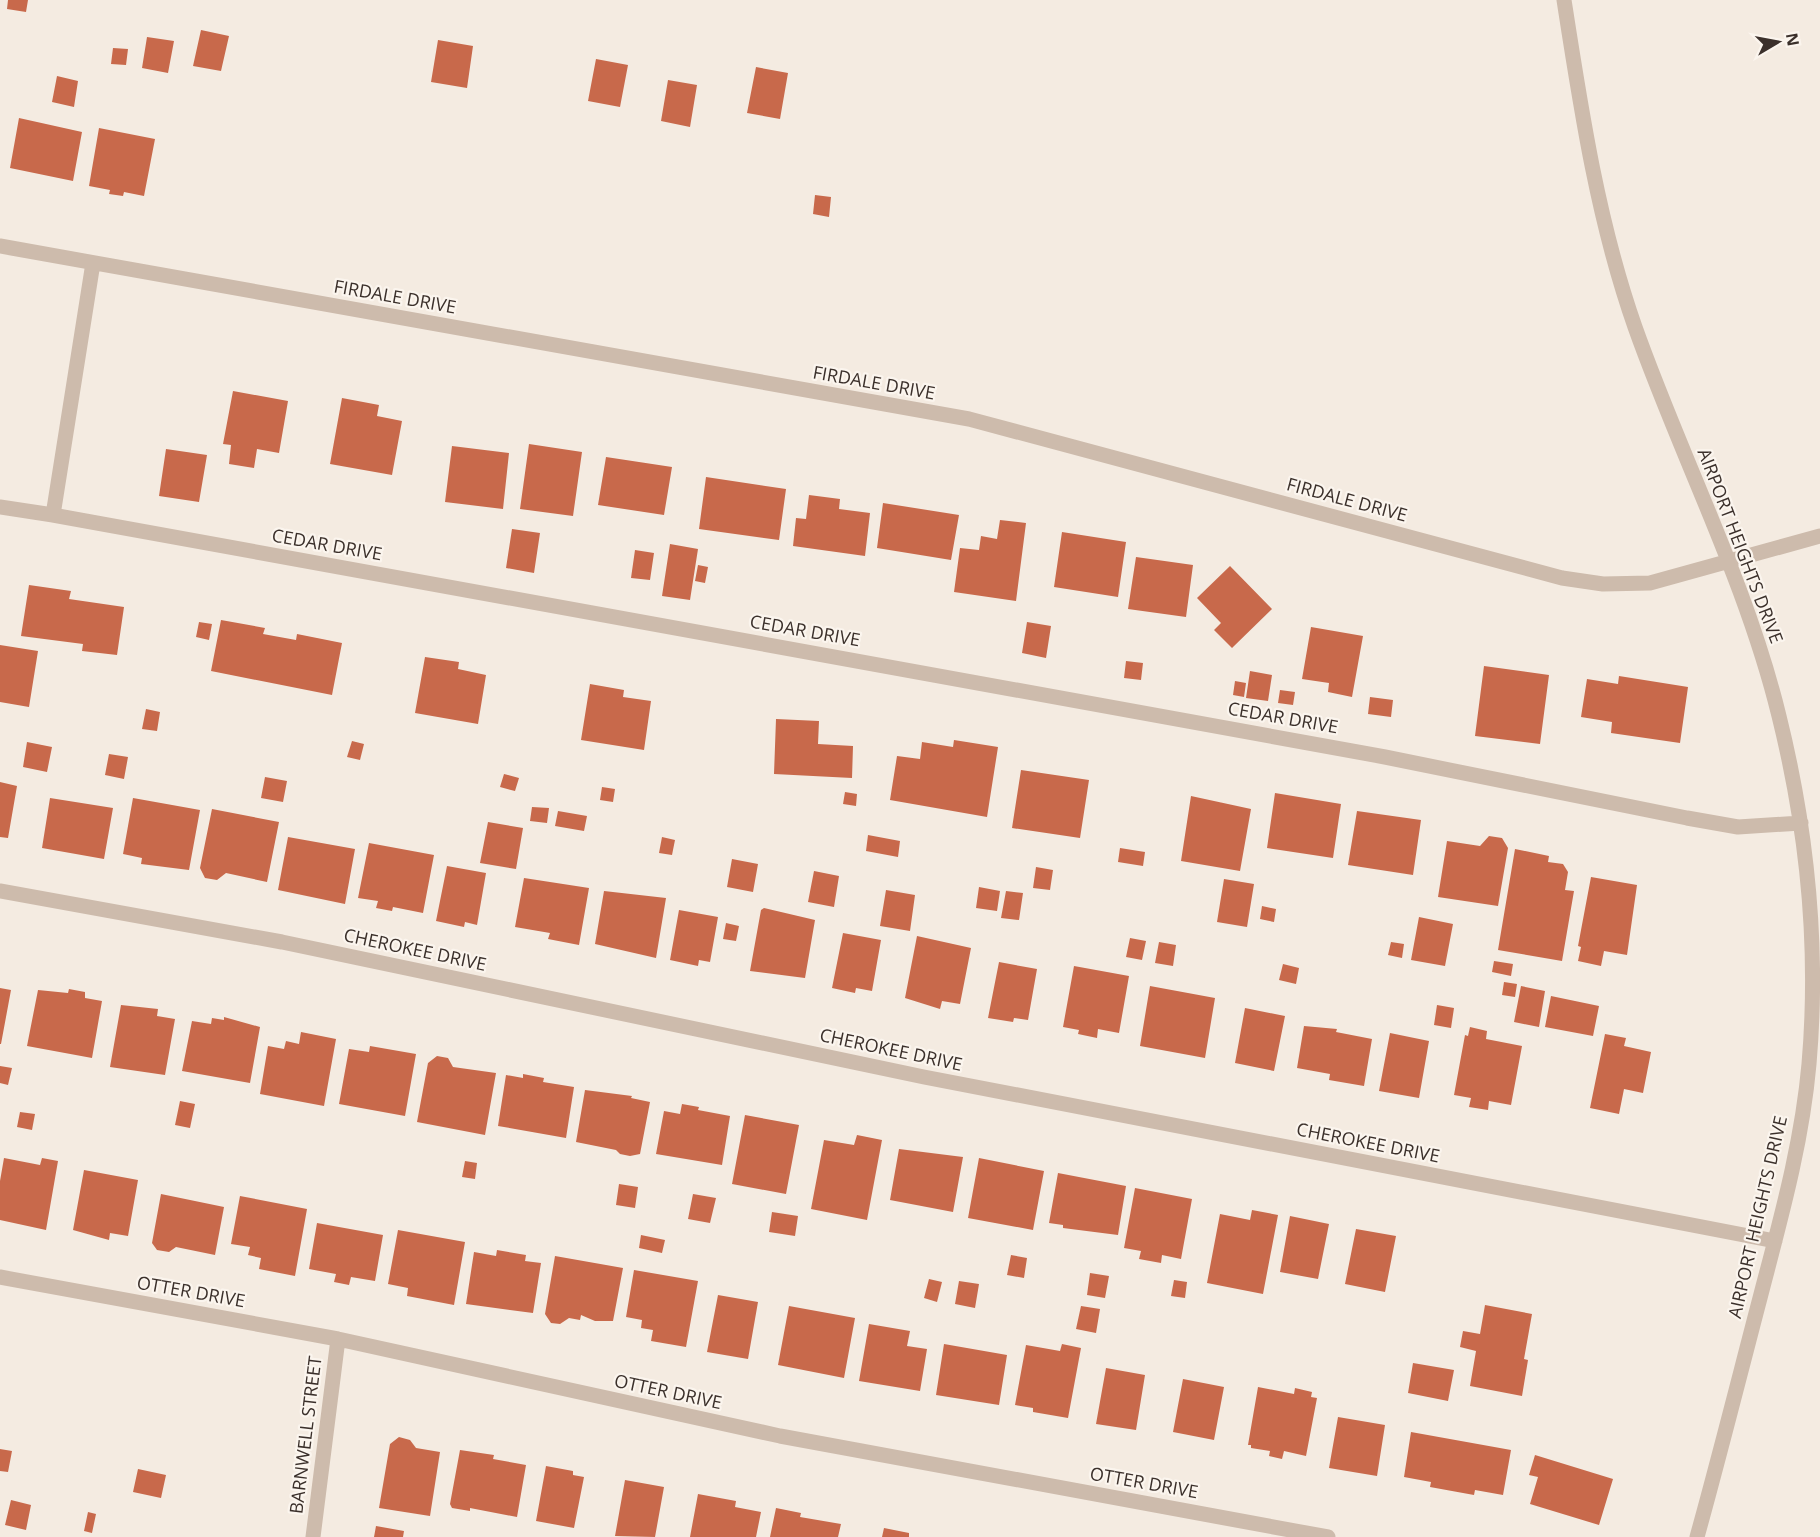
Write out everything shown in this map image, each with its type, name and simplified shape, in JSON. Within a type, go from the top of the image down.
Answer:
[{"type":"street","name":"AIRPORT HEIGHTS DRIVE","points":[[1564,0],[1585,131],[1618,277],[1666,410],[1729,560],[1760,645],[1779,715],[1801,823],[1811,937],[1813,992],[1809,1064],[1800,1137],[1697,1537]]},
{"type":"street","name":"FIRDALE DRIVE","points":[[0,246],[969,419],[1562,578],[1603,584],[1650,583],[1679,577],[1729,560],[1820,536]]},
{"type":"street","points":[[53,514],[93,263]]},
{"type":"street","name":"CEDAR DRIVE","points":[[0,507],[53,514],[1385,757],[1738,827],[1801,823]]},
{"type":"street","name":"CHEROKEE DRIVE","points":[[0,891],[282,942],[924,1077],[1775,1241]]},
{"type":"street","name":"OTTER DRIVE","points":[[0,1277],[338,1339],[780,1436],[1328,1537]]},
{"type":"street","name":"BARNWELL STREET","points":[[313,1537],[338,1339]]},
{"type":"building","points":[[8,0],[28,0],[26,12],[7,9]]},
{"type":"building","points":[[201,30],[229,36],[221,71],[193,66]]},
{"type":"building","points":[[147,37],[174,41],[168,73],[142,68]]},
{"type":"building","points":[[438,40],[473,46],[467,88],[431,82]]},
{"type":"building","points":[[113,48],[128,49],[126,65],[111,64]]},
{"type":"building","points":[[596,59],[628,65],[620,107],[588,101]]},
{"type":"building","points":[[756,67],[788,73],[780,119],[747,113]]},
{"type":"building","points":[[57,76],[78,81],[74,107],[52,102]]},
{"type":"building","points":[[668,80],[697,85],[690,127],[661,121]]},
{"type":"building","points":[[19,118],[82,132],[73,181],[10,168]]},
{"type":"building","points":[[99,128],[155,139],[144,196],[124,192],[123,196],[109,194],[110,190],[89,186]]},
{"type":"building","points":[[815,195],[831,197],[829,217],[813,214]]},
{"type":"building","points":[[233,391],[288,401],[279,453],[257,449],[254,468],[229,464],[231,445],[223,444]]},
{"type":"building","points":[[342,398],[379,405],[377,416],[402,421],[392,475],[330,464]]},
{"type":"building","points":[[529,444],[582,452],[573,516],[520,509]]},
{"type":"building","points":[[452,446],[509,453],[503,509],[445,502]]},
{"type":"building","points":[[166,449],[207,455],[199,502],[159,496]]},
{"type":"building","points":[[606,457],[672,467],[664,515],[598,505]]},
{"type":"building","points":[[706,477],[786,489],[779,540],[699,529]]},
{"type":"building","points":[[809,495],[840,499],[839,509],[870,513],[865,556],[793,546],[796,518],[806,519]]},
{"type":"building","points":[[883,503],[959,515],[951,560],[877,548]]},
{"type":"building","points":[[1000,520],[1026,523],[1016,601],[954,592],[960,548],[979,550],[981,536],[997,539]]},
{"type":"building","points":[[512,529],[540,533],[534,573],[506,568]]},
{"type":"building","points":[[1062,532],[1126,542],[1118,597],[1054,587]]},
{"type":"building","points":[[670,544],[698,549],[690,600],[662,596]]},
{"type":"building","points":[[635,550],[654,553],[650,580],[631,578]]},
{"type":"building","points":[[1136,557],[1193,565],[1186,617],[1128,609]]},
{"type":"building","points":[[698,565],[708,567],[705,583],[695,581]]},
{"type":"building","points":[[1230,566],[1272,609],[1232,648],[1214,630],[1221,623],[1197,598]]},
{"type":"building","points":[[29,585],[71,591],[69,599],[124,607],[117,655],[82,651],[83,644],[21,636]]},
{"type":"building","points":[[221,620],[265,628],[263,634],[296,640],[297,634],[342,643],[332,695],[211,671]]},
{"type":"building","points":[[199,622],[212,624],[209,640],[196,637]]},
{"type":"building","points":[[1027,622],[1051,626],[1046,658],[1022,653]]},
{"type":"building","points":[[1311,627],[1363,636],[1352,697],[1328,692],[1329,683],[1302,679]]},
{"type":"building","points":[[0,645],[38,651],[29,707],[0,702]]},
{"type":"building","points":[[425,657],[459,662],[458,669],[486,675],[478,724],[415,713]]},
{"type":"building","points":[[1126,661],[1143,663],[1141,680],[1124,678]]},
{"type":"building","points":[[1484,666],[1549,675],[1540,744],[1475,736]]},
{"type":"building","points":[[1250,671],[1272,675],[1268,701],[1246,698]]},
{"type":"building","points":[[1619,676],[1688,687],[1680,743],[1611,733],[1612,722],[1581,717],[1587,679],[1618,684]]},
{"type":"building","points":[[1235,681],[1246,683],[1244,697],[1233,695]]},
{"type":"building","points":[[590,684],[624,690],[623,697],[651,701],[644,750],[581,740]]},
{"type":"building","points":[[1280,690],[1295,692],[1293,705],[1278,703]]},
{"type":"building","points":[[1370,697],[1393,700],[1391,717],[1368,714]]},
{"type":"building","points":[[146,709],[160,712],[157,731],[142,729]]},
{"type":"building","points":[[776,719],[819,721],[818,744],[853,746],[852,778],[774,774]]},
{"type":"building","points":[[954,740],[998,747],[987,817],[890,800],[897,756],[920,759],[922,742],[953,747]]},
{"type":"building","points":[[352,741],[364,744],[360,760],[347,757]]},
{"type":"building","points":[[27,742],[52,747],[47,772],[23,767]]},
{"type":"building","points":[[109,754],[128,757],[124,779],[105,775]]},
{"type":"building","points":[[1021,770],[1089,780],[1080,838],[1012,828]]},
{"type":"building","points":[[504,774],[519,778],[515,791],[500,787]]},
{"type":"building","points":[[265,777],[287,781],[283,802],[261,798]]},
{"type":"building","points":[[0,782],[17,786],[8,838],[0,837]]},
{"type":"building","points":[[602,787],[615,789],[613,802],[600,800]]},
{"type":"building","points":[[845,792],[857,794],[856,806],[843,804]]},
{"type":"building","points":[[1275,793],[1341,804],[1333,858],[1267,848]]},
{"type":"building","points":[[1191,796],[1251,809],[1240,871],[1181,861]]},
{"type":"building","points":[[50,798],[113,808],[104,859],[42,848]]},
{"type":"building","points":[[133,798],[200,810],[189,870],[141,864],[142,858],[123,854]]},
{"type":"building","points":[[532,807],[549,808],[547,823],[530,821]]},
{"type":"building","points":[[212,809],[279,822],[267,882],[226,873],[217,880],[205,878],[200,868]]},
{"type":"building","points":[[558,811],[587,816],[584,831],[555,826]]},
{"type":"building","points":[[1357,811],[1421,820],[1413,875],[1348,865]]},
{"type":"building","points":[[488,822],[523,828],[516,869],[480,863]]},
{"type":"building","points":[[868,835],[900,841],[898,857],[866,851]]},
{"type":"building","points":[[1489,836],[1502,838],[1508,848],[1498,906],[1438,897],[1447,841],[1480,846]]},
{"type":"building","points":[[288,837],[355,849],[345,904],[278,890]]},
{"type":"building","points":[[662,837],[675,840],[672,855],[659,853]]},
{"type":"building","points":[[369,843],[434,855],[423,913],[393,907],[392,911],[376,908],[378,901],[358,898]]},
{"type":"building","points":[[1120,848],[1145,852],[1143,866],[1118,862]]},
{"type":"building","points":[[1515,849],[1549,856],[1548,862],[1563,864],[1568,872],[1565,890],[1574,891],[1562,961],[1498,950]]},
{"type":"building","points":[[732,859],[758,864],[753,892],[727,887]]},
{"type":"building","points":[[447,866],[486,873],[477,925],[465,922],[464,927],[436,921]]},
{"type":"building","points":[[1036,867],[1053,870],[1050,890],[1033,888]]},
{"type":"building","points":[[814,871],[839,876],[834,907],[808,902]]},
{"type":"building","points":[[1591,877],[1637,885],[1627,955],[1604,951],[1601,966],[1578,961],[1581,947],[1578,946]]},
{"type":"building","points":[[524,878],[589,888],[579,945],[548,939],[550,933],[515,927]]},
{"type":"building","points":[[1224,879],[1254,884],[1247,927],[1217,922]]},
{"type":"building","points":[[979,887],[1000,891],[997,911],[976,908]]},
{"type":"building","points":[[886,890],[915,895],[910,931],[880,926]]},
{"type":"building","points":[[604,891],[666,898],[656,958],[595,944]]},
{"type":"building","points":[[1006,891],[1023,893],[1019,920],[1001,918]]},
{"type":"building","points":[[1262,906],[1276,909],[1274,922],[1260,919]]},
{"type":"building","points":[[764,908],[815,920],[805,978],[750,971],[761,910]]},
{"type":"building","points":[[679,910],[718,917],[710,962],[699,960],[698,966],[670,960]]},
{"type":"building","points":[[1419,917],[1453,924],[1445,966],[1411,960]]},
{"type":"building","points":[[726,923],[739,926],[736,941],[723,939]]},
{"type":"building","points":[[843,933],[881,940],[872,991],[856,988],[855,993],[832,988]]},
{"type":"building","points":[[917,936],[971,948],[960,1004],[942,1001],[940,1009],[905,998]]},
{"type":"building","points":[[1130,938],[1146,941],[1142,960],[1126,957]]},
{"type":"building","points":[[1159,942],[1176,945],[1173,966],[1155,963]]},
{"type":"building","points":[[1391,942],[1404,944],[1402,958],[1388,955]]},
{"type":"building","points":[[1494,961],[1513,964],[1511,976],[1492,972]]},
{"type":"building","points":[[999,962],[1037,969],[1028,1020],[1014,1018],[1013,1022],[988,1018]]},
{"type":"building","points":[[1283,964],[1299,968],[1296,984],[1279,980]]},
{"type":"building","points":[[1074,966],[1129,976],[1119,1033],[1098,1029],[1097,1038],[1078,1034],[1079,1030],[1063,1027]]},
{"type":"building","points":[[1504,982],[1517,984],[1515,997],[1502,995]]},
{"type":"building","points":[[1150,986],[1215,998],[1205,1058],[1140,1046]]},
{"type":"building","points":[[1521,986],[1545,991],[1539,1027],[1514,1022]]},
{"type":"building","points":[[0,988],[11,990],[1,1044],[0,1044]]},
{"type":"building","points":[[69,989],[85,992],[85,998],[102,1001],[92,1058],[27,1046],[38,990],[68,993]]},
{"type":"building","points":[[1551,996],[1599,1006],[1593,1036],[1545,1027]]},
{"type":"building","points":[[121,1005],[158,1009],[157,1016],[175,1019],[165,1075],[110,1067]]},
{"type":"building","points":[[1437,1005],[1454,1008],[1451,1028],[1434,1025]]},
{"type":"building","points":[[1245,1008],[1285,1016],[1274,1071],[1235,1063]]},
{"type":"building","points":[[224,1017],[260,1027],[250,1083],[182,1071],[192,1021],[211,1024],[212,1018],[224,1020]]},
{"type":"building","points":[[1304,1026],[1337,1029],[1336,1032],[1372,1039],[1364,1086],[1329,1080],[1330,1074],[1297,1068]]},
{"type":"building","points":[[1470,1027],[1487,1031],[1486,1039],[1522,1046],[1511,1105],[1489,1101],[1488,1110],[1469,1107],[1471,1098],[1454,1095],[1465,1035],[1468,1036]]},
{"type":"building","points":[[301,1032],[336,1039],[324,1106],[260,1094],[268,1046],[284,1049],[286,1041],[299,1044]]},
{"type":"building","points":[[1390,1033],[1429,1041],[1419,1098],[1379,1091]]},
{"type":"building","points":[[1605,1034],[1626,1038],[1624,1046],[1651,1052],[1643,1093],[1624,1089],[1619,1114],[1590,1108]]},
{"type":"building","points":[[370,1046],[416,1054],[405,1116],[339,1104],[349,1049],[369,1052]]},
{"type":"building","points":[[437,1056],[448,1058],[453,1067],[496,1073],[485,1135],[417,1122],[428,1063]]},
{"type":"building","points":[[0,1066],[12,1068],[8,1085],[0,1083]]},
{"type":"building","points":[[523,1074],[544,1078],[543,1082],[574,1087],[566,1138],[498,1126],[506,1075],[523,1078]]},
{"type":"building","points":[[585,1090],[632,1096],[631,1098],[650,1102],[640,1154],[630,1156],[620,1154],[616,1150],[576,1142]]},
{"type":"building","points":[[180,1101],[195,1104],[190,1128],[175,1125]]},
{"type":"building","points":[[682,1104],[699,1107],[698,1110],[730,1116],[722,1165],[656,1154],[664,1111],[680,1114]]},
{"type":"building","points":[[20,1112],[35,1114],[32,1130],[17,1127]]},
{"type":"building","points":[[745,1115],[799,1125],[786,1194],[732,1184]]},
{"type":"building","points":[[857,1135],[882,1140],[867,1220],[811,1209],[824,1140],[854,1145]]},
{"type":"building","points":[[899,1149],[963,1157],[953,1212],[890,1200]]},
{"type":"building","points":[[4,1158],[40,1165],[42,1158],[58,1161],[46,1230],[0,1220],[0,1181]]},
{"type":"building","points":[[979,1158],[1044,1171],[1033,1230],[968,1218]]},
{"type":"building","points":[[465,1161],[477,1163],[475,1179],[462,1177]]},
{"type":"building","points":[[84,1170],[138,1180],[128,1236],[110,1233],[109,1240],[73,1230]]},
{"type":"building","points":[[1058,1173],[1126,1186],[1118,1235],[1063,1228],[1063,1225],[1049,1223]]},
{"type":"building","points":[[619,1184],[638,1187],[635,1208],[616,1205]]},
{"type":"building","points":[[1135,1188],[1192,1199],[1181,1259],[1162,1255],[1161,1263],[1139,1259],[1141,1251],[1124,1248]]},
{"type":"building","points":[[161,1194],[224,1207],[215,1255],[176,1247],[169,1252],[157,1250],[152,1243]]},
{"type":"building","points":[[693,1194],[716,1198],[710,1223],[688,1219]]},
{"type":"building","points":[[240,1196],[307,1209],[295,1276],[259,1269],[261,1258],[248,1255],[250,1247],[231,1244]]},
{"type":"building","points":[[1252,1210],[1278,1215],[1263,1294],[1207,1283],[1220,1214],[1250,1220]]},
{"type":"building","points":[[772,1212],[798,1216],[795,1236],[769,1232]]},
{"type":"building","points":[[1290,1216],[1329,1224],[1318,1279],[1280,1272]]},
{"type":"building","points":[[317,1223],[383,1235],[375,1281],[351,1277],[349,1285],[334,1282],[336,1274],[309,1269]]},
{"type":"building","points":[[1356,1229],[1396,1236],[1385,1292],[1345,1284]]},
{"type":"building","points":[[398,1230],[465,1242],[454,1305],[407,1296],[408,1288],[388,1284]]},
{"type":"building","points":[[641,1235],[665,1240],[662,1253],[639,1248]]},
{"type":"building","points":[[497,1250],[526,1255],[525,1261],[541,1263],[533,1313],[466,1304],[474,1252],[496,1256]]},
{"type":"building","points":[[1011,1255],[1027,1258],[1024,1278],[1007,1275]]},
{"type":"building","points":[[555,1256],[623,1268],[613,1321],[595,1321],[581,1315],[580,1320],[569,1318],[560,1324],[551,1323],[545,1314]]},
{"type":"building","points":[[634,1270],[698,1281],[686,1347],[651,1341],[653,1330],[641,1328],[642,1320],[626,1317]]},
{"type":"building","points":[[1090,1273],[1109,1276],[1105,1298],[1087,1295]]},
{"type":"building","points":[[929,1279],[942,1282],[937,1302],[924,1298]]},
{"type":"building","points":[[1174,1280],[1187,1282],[1185,1298],[1171,1296]]},
{"type":"building","points":[[959,1281],[979,1284],[975,1308],[955,1304]]},
{"type":"building","points":[[718,1295],[758,1302],[748,1359],[707,1352]]},
{"type":"building","points":[[1485,1305],[1532,1314],[1524,1359],[1528,1360],[1522,1396],[1470,1386],[1476,1351],[1460,1347],[1463,1331],[1480,1334]]},
{"type":"building","points":[[789,1306],[855,1318],[844,1378],[778,1365]]},
{"type":"building","points":[[1081,1306],[1100,1309],[1096,1333],[1076,1329]]},
{"type":"building","points":[[869,1324],[910,1331],[907,1346],[927,1349],[920,1391],[859,1381]]},
{"type":"building","points":[[944,1344],[1007,1355],[999,1405],[936,1395]]},
{"type":"building","points":[[1062,1344],[1081,1348],[1068,1418],[1033,1412],[1033,1408],[1015,1405],[1026,1345],[1060,1351]]},
{"type":"building","points":[[1413,1363],[1454,1370],[1448,1401],[1408,1393]]},
{"type":"building","points":[[1106,1368],[1145,1375],[1136,1430],[1096,1424]]},
{"type":"building","points":[[1183,1379],[1224,1387],[1214,1440],[1173,1432]]},
{"type":"building","points":[[1258,1387],[1294,1394],[1295,1388],[1312,1392],[1311,1397],[1317,1398],[1306,1456],[1284,1451],[1282,1459],[1269,1456],[1270,1451],[1251,1448],[1251,1445],[1248,1445]]},
{"type":"building","points":[[1338,1417],[1385,1425],[1377,1476],[1329,1468]]},
{"type":"building","points":[[1411,1432],[1511,1450],[1503,1495],[1475,1490],[1474,1495],[1430,1487],[1431,1482],[1404,1477]]},
{"type":"building","points":[[399,1437],[410,1440],[416,1448],[440,1452],[430,1516],[379,1508],[390,1444]]},
{"type":"building","points":[[0,1449],[12,1451],[8,1472],[0,1471]]},
{"type":"building","points":[[460,1450],[494,1455],[493,1459],[526,1465],[517,1517],[470,1508],[470,1511],[452,1508],[450,1504]]},
{"type":"building","points":[[1535,1455],[1613,1479],[1599,1525],[1530,1504],[1538,1477],[1529,1475]]},
{"type":"building","points":[[546,1466],[573,1471],[573,1475],[584,1477],[574,1528],[536,1521]]},
{"type":"building","points":[[138,1469],[166,1475],[161,1498],[133,1492]]},
{"type":"building","points":[[625,1480],[664,1487],[655,1537],[615,1536]]},
{"type":"building","points":[[698,1494],[736,1501],[735,1507],[761,1512],[756,1537],[690,1537]]},
{"type":"building","points":[[11,1500],[31,1505],[26,1530],[5,1525]]},
{"type":"building","points":[[776,1508],[801,1513],[800,1517],[841,1524],[838,1537],[770,1537]]},
{"type":"building","points":[[88,1512],[96,1514],[92,1533],[84,1531]]},
{"type":"building","points":[[376,1526],[404,1531],[403,1537],[374,1537]]},
{"type":"building","points":[[884,1528],[909,1533],[909,1537],[882,1537]]}]
